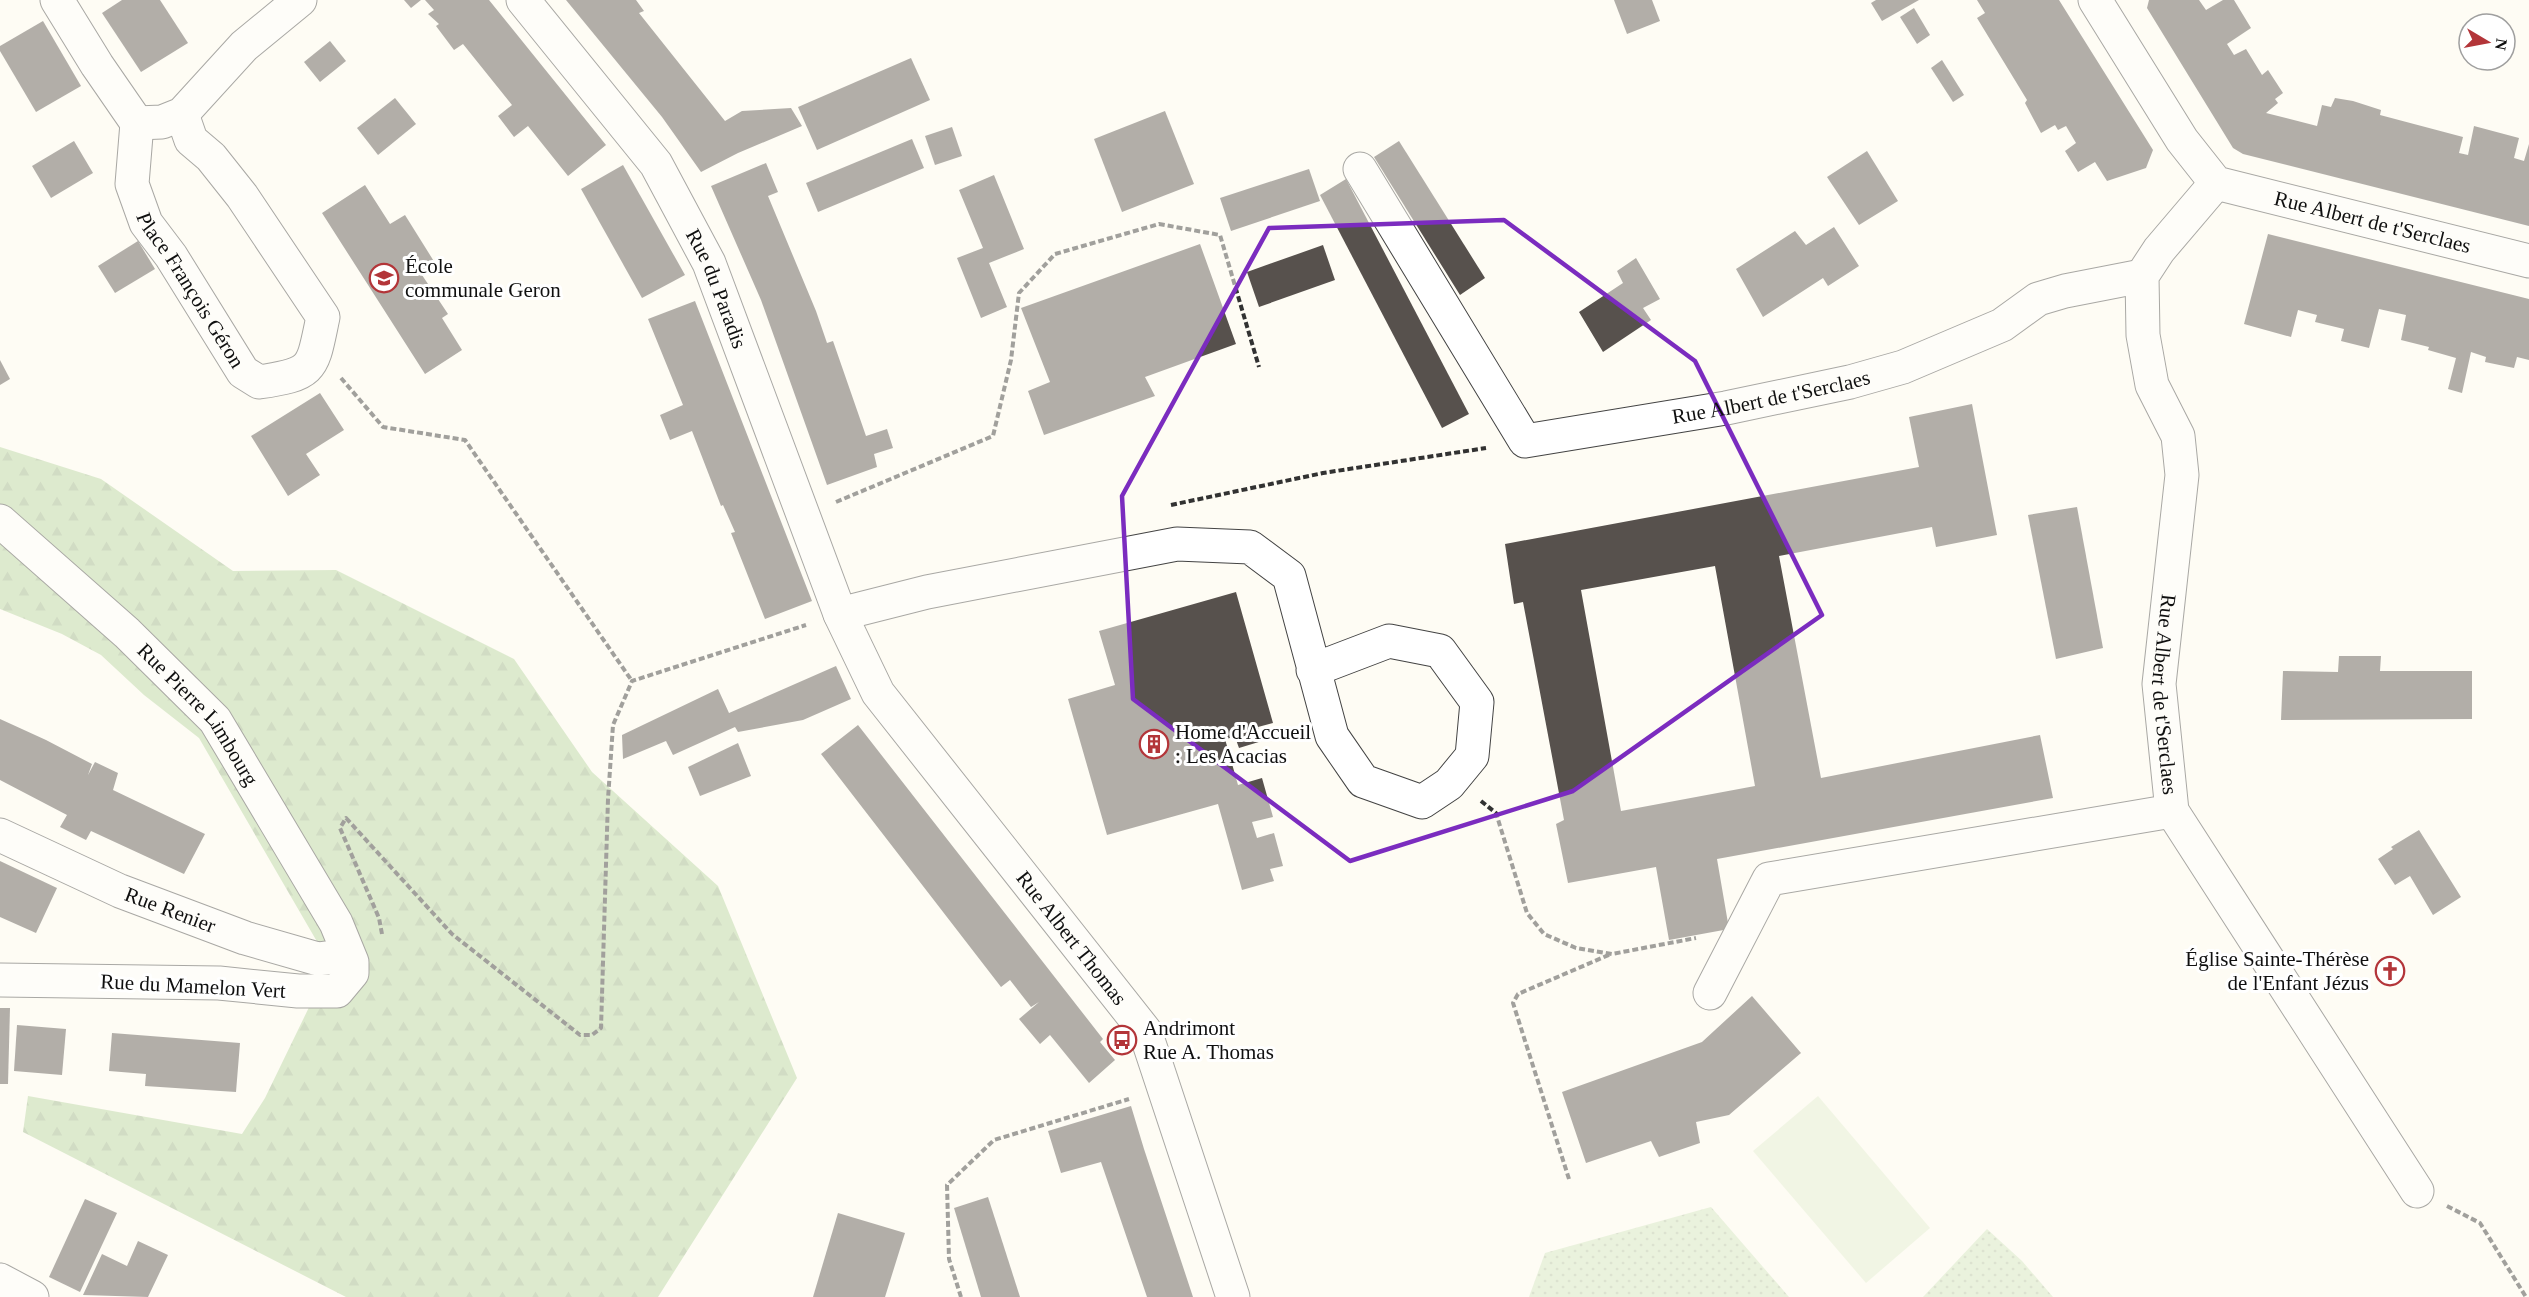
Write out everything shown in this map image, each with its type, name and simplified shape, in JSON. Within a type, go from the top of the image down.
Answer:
[{"type":"street","points":[[57,0],[97,65],[137,123],[162,122],[182,114],[244,46],[300,0]]},
{"type":"street","name":"Rue du Paradis","points":[[523,0],[656,164],[709,263],[837,604]]},
{"type":"street","points":[[2095,0],[2182,140],[2216,183],[2158,250],[2142,276]]},
{"type":"street","points":[[182,114],[191,140],[211,157],[242,196],[323,318],[314,360]]},
{"type":"street","name":"Place François Géron","points":[[137,123],[132,184],[146,223],[171,256],[243,372],[260,382],[301,373],[314,360]]},
{"type":"street","name":"Rue Albert de t'Serclaes","points":[[1360,169],[1525,441],[1726,408],[1850,382],[1903,367],[2002,325],[2038,299],[2065,291],[2142,276],[2144,335],[2152,385],[2178,436],[2182,475],[2159,684],[2172,811],[2417,1191]]},
{"type":"street","name":"Rue Albert de t'Serclaes","points":[[2216,183],[2529,261]]},
{"type":"street","name":"Rue Pierre Limbourg","points":[[0,521],[127,633],[215,720],[336,923],[348,955]]},
{"type":"street","points":[[837,604],[927,592],[1177,544],[1250,547],[1289,576],[1313,670],[1332,736],[1363,781],[1422,802],[1449,784],[1472,756],[1477,702],[1440,651],[1389,642],[1313,670]]},
{"type":"street","name":"Rue Albert Thomas","points":[[837,604],[878,693],[1146,1031],[1233,1297]]},
{"type":"street","points":[[1710,993],[1769,879],[2172,811]]},
{"type":"street","name":"Rue Renier","points":[[0,835],[120,891],[245,938],[318,959],[348,955]]},
{"type":"street","name":"Rue du Mamelon Vert","points":[[0,980],[219,983],[298,991],[337,991],[352,973],[348,955]]},
{"type":"street","points":[[0,1280],[32,1297]]},
{"type":"path","points":[[804,514],[855,496],[993,436],[1011,360],[1019,293],[1055,254],[1160,224],[1220,235],[1259,367]]},
{"type":"path","points":[[314,360],[346,381],[383,426],[465,440],[632,681]]},
{"type":"path","points":[[348,955],[371,956],[381,944],[382,931],[340,828],[346,818],[452,934],[580,1035],[592,1035],[601,1028],[608,799],[613,725],[632,681],[837,604]]},
{"type":"path","points":[[1449,784],[1477,799],[1496,813],[1527,913],[1544,934],[1576,948],[1612,954]]},
{"type":"path","points":[[1569,1179],[1513,1003],[1518,994],[1612,954],[1744,929]]},
{"type":"path","points":[[961,1297],[949,1259],[947,1185],[994,1140],[1164,1088]]},
{"type":"path","points":[[2417,1191],[2480,1223],[2526,1297]]},
{"type":"highlighted area","points":[[1504,220],[1695,361],[1822,615],[1573,791],[1350,861],[1133,699],[1122,496],[1269,228]]},
{"type":"green space","points":[[0,447],[101,479],[233,571],[336,570],[514,659],[592,772],[718,886],[797,1078],[658,1297],[346,1297],[23,1132],[28,1096],[242,1134],[265,1098],[330,964],[199,738],[144,695],[101,655],[62,634],[0,609]]},
{"type":"green space","points":[[1818,1096],[1930,1228],[1866,1283],[1753,1151]]},
{"type":"green space","points":[[1711,1207],[1789,1297],[1529,1297],[1545,1253]]},
{"type":"green space","points":[[1987,1229],[2022,1261],[2053,1297],[1923,1297]]},
{"type":"building","points":[[122,0],[160,0],[188,43],[141,72],[102,13]]},
{"type":"building","points":[[404,0],[421,0],[411,8]]},
{"type":"building","points":[[425,0],[489,0],[606,145],[568,176],[528,126],[514,137],[498,116],[512,105],[463,44],[454,50],[436,26],[439,24],[428,14],[434,10]]},
{"type":"building","points":[[566,0],[636,0],[644,11],[639,13],[725,121],[742,111],[791,108],[802,126],[738,153],[701,172],[662,117]]},
{"type":"building","points":[[1614,0],[1652,0],[1660,21],[1627,34]]},
{"type":"building","points":[[1876,0],[1919,0],[1882,21],[1871,3]]},
{"type":"building","points":[[1977,0],[2059,0],[2153,150],[2146,168],[2107,181],[2095,162],[2078,172],[2065,151],[2076,143],[2066,126],[2058,130],[2055,125],[2041,133],[2025,103],[2027,100],[1977,18],[1985,13]]},
{"type":"building","points":[[2149,0],[2199,0],[2206,10],[2223,0],[2234,0],[2251,28],[2227,44],[2234,55],[2246,49],[2262,75],[2268,70],[2283,93],[2275,99],[2278,103],[2266,113],[2317,126],[2322,105],[2331,107],[2335,98],[2353,101],[2381,110],[2380,115],[2463,137],[2459,153],[2468,155],[2474,126],[2519,138],[2514,158],[2524,161],[2529,144],[2529,226],[2243,154],[2233,148],[2147,8]]},
{"type":"building","points":[[1914,8],[1930,35],[1917,44],[1900,17]]},
{"type":"building","points":[[43,21],[81,86],[36,112],[0,51],[0,46]]},
{"type":"building","points":[[330,41],[346,61],[320,82],[304,62]]},
{"type":"building","points":[[911,58],[930,100],[817,150],[798,107]]},
{"type":"building","points":[[1942,60],[1964,95],[1953,102],[1931,68]]},
{"type":"building","points":[[395,98],[416,124],[378,155],[357,128]]},
{"type":"building","points":[[1165,111],[1194,184],[1122,212],[1094,139]]},
{"type":"building","points":[[952,127],[962,156],[935,165],[925,136]]},
{"type":"building","points":[[912,139],[924,168],[818,212],[806,183]]},
{"type":"building","points":[[74,141],[93,173],[51,198],[32,166]]},
{"type":"building","points":[[1399,141],[1485,278],[1460,295],[1374,157]]},
{"type":"building","points":[[1867,151],[1898,201],[1859,225],[1827,177]]},
{"type":"building","points":[[766,163],[778,192],[768,196],[827,343],[833,341],[866,436],[887,429],[893,448],[874,454],[877,467],[827,485],[761,300],[711,186]]},
{"type":"building","points":[[623,165],[685,275],[642,298],[581,189]]},
{"type":"building","points":[[1309,169],[1320,201],[1231,231],[1220,198]]},
{"type":"building","points":[[994,175],[1024,249],[989,263],[1007,307],[981,318],[957,258],[983,248],[959,190]]},
{"type":"building","points":[[1346,179],[1469,414],[1442,428],[1320,195]]},
{"type":"building","points":[[365,185],[390,224],[405,215],[435,263],[420,272],[448,314],[442,318],[462,350],[425,374],[322,213]]},
{"type":"building","points":[[1834,227],[1859,266],[1828,286],[1823,278],[1763,317],[1736,269],[1795,231],[1806,245]]},
{"type":"building","points":[[2268,234],[2529,299],[2529,360],[2517,357],[2514,368],[2485,362],[2486,357],[2471,352],[2462,393],[2448,389],[2456,358],[2428,350],[2429,347],[2401,340],[2406,315],[2379,309],[2369,348],[2341,341],[2344,329],[2315,322],[2317,315],[2298,310],[2291,337],[2244,324]]},
{"type":"building","points":[[138,241],[155,269],[115,293],[98,266]]},
{"type":"building","points":[[1200,244],[1236,344],[1145,377],[1155,396],[1044,435],[1028,391],[1050,382],[1021,308]]},
{"type":"building","points":[[1323,245],[1335,280],[1259,307],[1247,272]]},
{"type":"building","points":[[1636,258],[1660,299],[1643,308],[1651,320],[1603,352],[1579,312],[1623,283],[1617,271]]},
{"type":"building","points":[[695,301],[812,601],[765,619],[731,533],[735,532],[723,505],[721,506],[692,431],[670,440],[660,415],[683,405],[648,319]]},
{"type":"building","points":[[0,360],[10,379],[0,385]]},
{"type":"building","points":[[320,393],[344,430],[306,454],[320,475],[288,496],[251,436]]},
{"type":"building","points":[[1972,404],[1997,535],[1936,547],[1932,527],[1779,556],[1821,778],[2040,735],[2053,798],[1717,859],[1729,929],[1669,940],[1656,867],[1568,883],[1556,824],[1564,820],[1523,602],[1514,604],[1505,544],[1919,467],[1909,417]],"holes":[[[1715,566],[1755,786],[1621,811],[1581,590]]]},
{"type":"building","points":[[2077,507],[2103,648],[2056,659],[2028,515]]},
{"type":"building","name":"Home d'Accueil : Les Acacias","points":[[1236,592],[1273,723],[1258,727],[1262,741],[1239,748],[1235,737],[1225,739],[1238,785],[1262,778],[1273,817],[1252,822],[1257,838],[1274,833],[1283,866],[1270,869],[1274,881],[1242,890],[1218,804],[1107,835],[1068,699],[1115,685],[1099,631]]},
{"type":"building","points":[[2339,656],[2381,656],[2380,671],[2472,671],[2472,719],[2281,720],[2283,671],[2338,672]]},
{"type":"building","points":[[836,666],[851,699],[803,720],[738,732],[735,727],[673,755],[666,741],[623,759],[622,735],[718,689],[729,713]]},
{"type":"building","points":[[0,719],[92,764],[88,775],[95,762],[118,773],[113,790],[205,834],[184,874],[91,831],[86,840],[60,827],[67,815],[0,780]]},
{"type":"building","points":[[858,725],[1103,1039],[1100,1042],[1115,1060],[1089,1083],[1050,1035],[1040,1044],[1019,1019],[1039,1002],[1031,1007],[1010,980],[1001,987],[821,754]]},
{"type":"building","points":[[738,743],[751,776],[700,796],[688,767]]},
{"type":"building","points":[[2419,830],[2461,897],[2433,915],[2410,876],[2395,885],[2378,859],[2393,849],[2391,847]]},
{"type":"building","points":[[0,861],[57,888],[36,933],[0,917]]},
{"type":"building","points":[[1752,996],[1801,1053],[1729,1115],[1696,1122],[1700,1143],[1659,1157],[1651,1141],[1586,1163],[1562,1092],[1702,1042]]},
{"type":"building","points":[[0,1008],[10,1008],[8,1084],[0,1084]]},
{"type":"building","points":[[17,1025],[66,1029],[62,1075],[14,1071]]},
{"type":"building","points":[[112,1033],[240,1043],[236,1092],[145,1086],[146,1074],[109,1071]]},
{"type":"building","points":[[1131,1106],[1193,1297],[1147,1297],[1101,1162],[1061,1173],[1048,1131]]},
{"type":"building","points":[[988,1197],[1020,1297],[981,1297],[954,1208]]},
{"type":"building","points":[[85,1199],[117,1213],[80,1292],[49,1277]]},
{"type":"building","points":[[838,1213],[905,1233],[885,1297],[813,1297]]},
{"type":"building","points":[[138,1241],[168,1255],[148,1297],[83,1295],[102,1254],[127,1266]]},
{"type":"place","name":"École communale Geron","points":[[384,278]]},
{"type":"place","name":"Home d'Accueil : Les Acacias","points":[[1154,744]]},
{"type":"place","name":"Église Sainte-Thérèse de l'Enfant Jézus","points":[[2390,971]]},
{"type":"place","name":"Andrimont Rue A. Thomas","points":[[1122,1040]]}]
